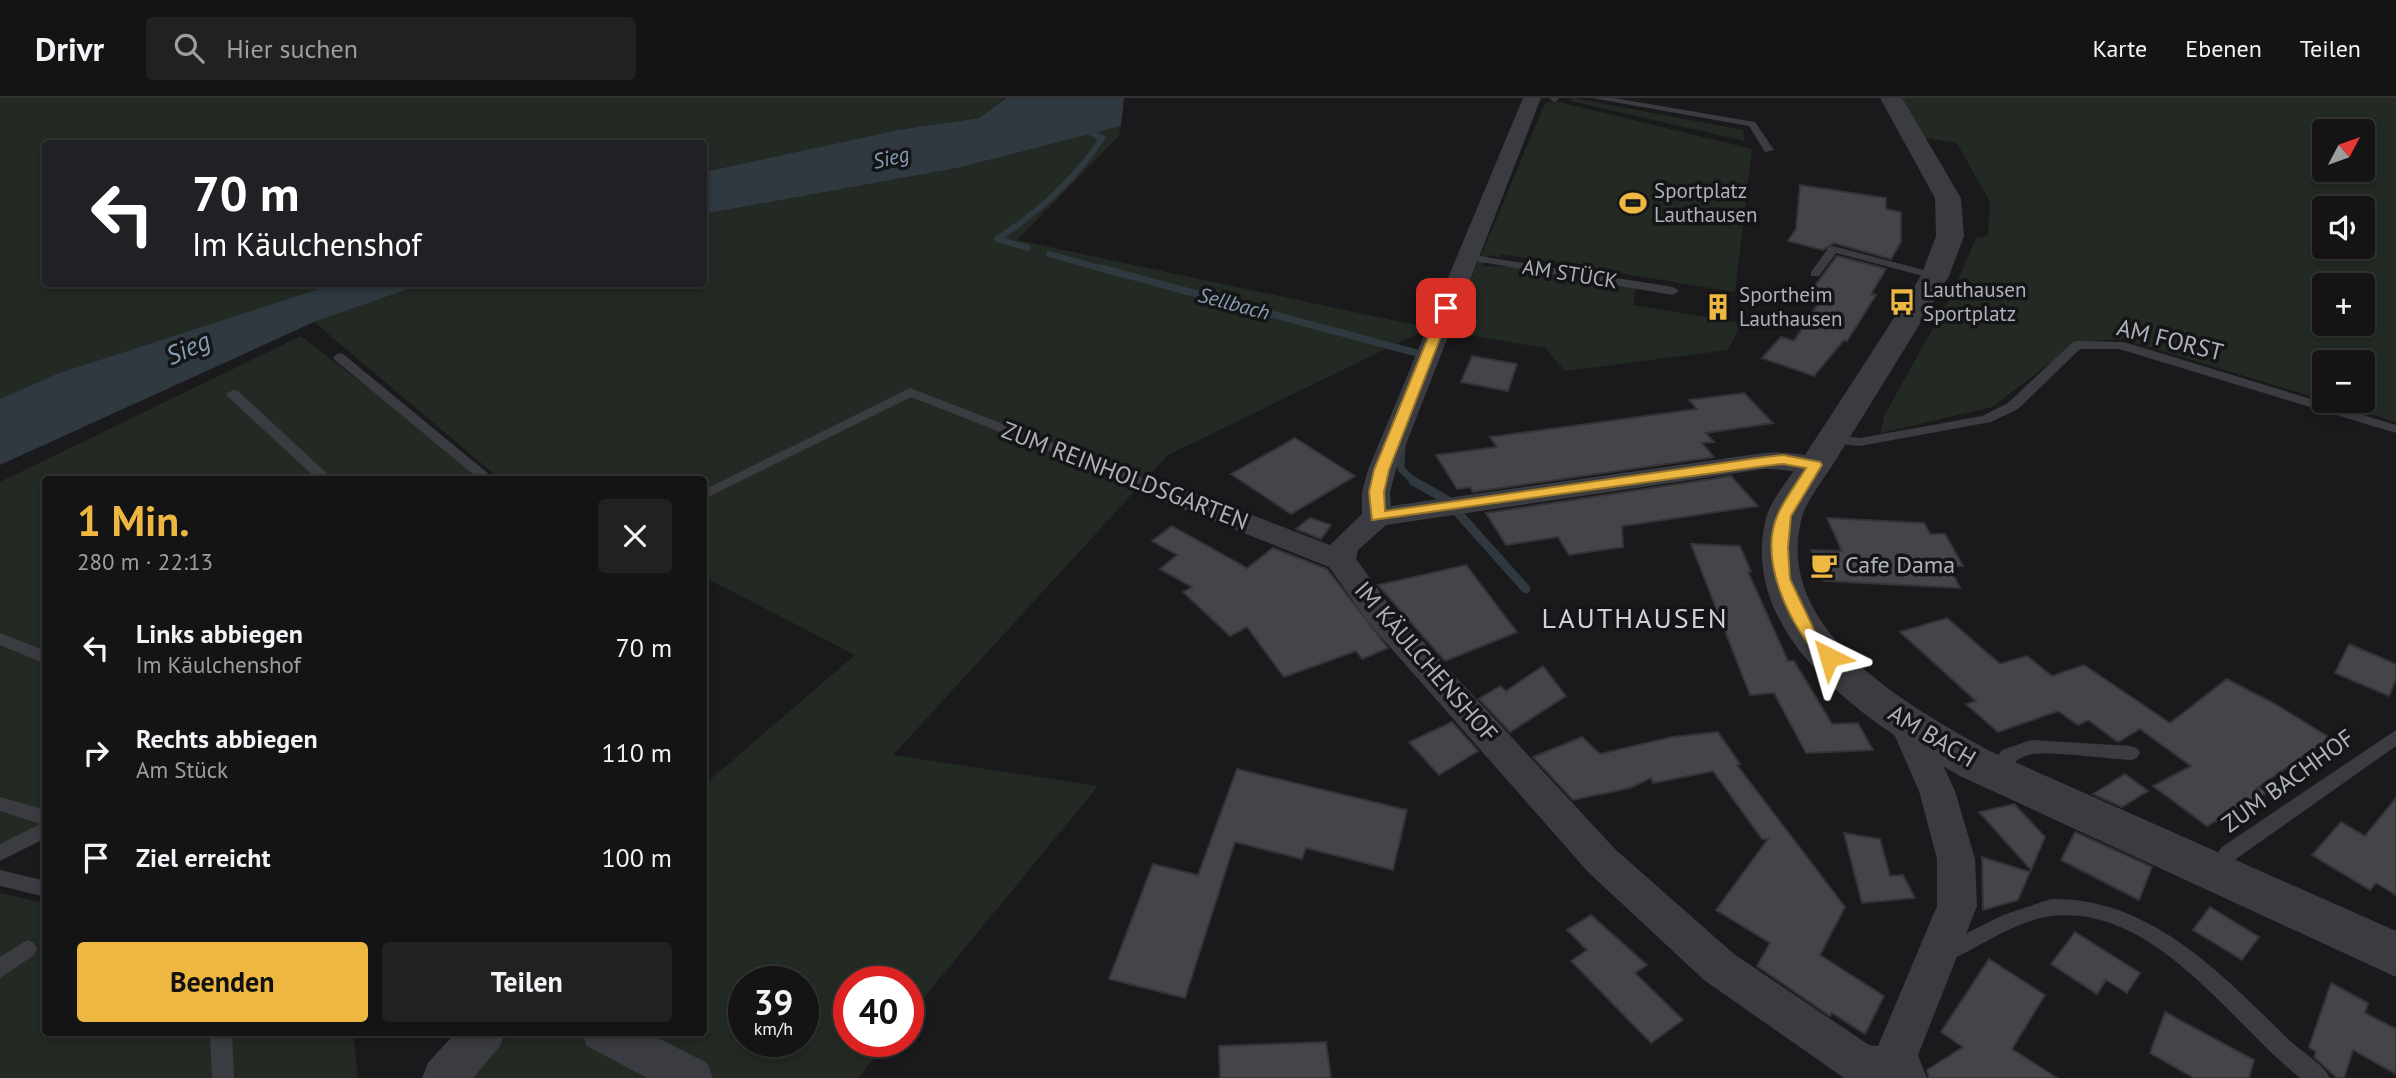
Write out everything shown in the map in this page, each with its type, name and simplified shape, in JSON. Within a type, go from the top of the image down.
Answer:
[{"type":"street","name":"AM BACH","points":[[1891,98],[1948,198],[1950,236],[1935,276],[1784,516],[1780,547],[1782,579],[1811,639],[1866,693],[1909,727],[1995,772],[2396,955]]},
{"type":"street","points":[[1547,99],[1467,257],[1382,470],[1376,492],[1377,517],[1783,460],[1823,452]]},
{"type":"street","name":"ZUM REINHOLDSGARTEN","points":[[1148,485],[1340,560]]},
{"type":"street","name":"IM KÄULCHENSHOF","points":[[1377,517],[1344,547],[1340,560],[1379,614],[1602,861],[1719,967],[1830,1046],[1862,1065],[1899,1075]]},
{"type":"street","points":[[1899,1075],[1896,1055],[1957,906],[1956,859],[1937,791],[1909,727]]},
{"type":"street","points":[[444,1078],[481,1036]]},
{"type":"street","points":[[610,1036],[691,1078]]},
{"type":"lane","points":[[1597,98],[1752,124],[1769,150]]},
{"type":"lane","points":[[1815,274],[1833,249],[1935,276]]},
{"type":"lane","name":"AM STÜCK","points":[[1467,257],[1673,291]]},
{"type":"lane","name":"AM FORST","points":[[1823,452],[1860,442],[1986,419],[2013,406],[2077,345],[2120,345],[2396,429]]},
{"type":"lane","points":[[339,357],[484,476]]},
{"type":"lane","name":"ZUM REINHOLDSGARTEN","points":[[707,494],[910,392],[1148,485]]},
{"type":"lane","points":[[233,394],[323,476]]},
{"type":"lane","points":[[0,639],[42,656]]},
{"type":"lane","name":"ZUM BACHHOF","points":[[2214,872],[2229,853],[2396,737]]},
{"type":"lane","points":[[1995,772],[2008,755],[2031,747],[2131,753]]},
{"type":"lane","points":[[0,804],[42,817]]},
{"type":"lane","points":[[0,853],[42,831]]},
{"type":"lane","points":[[0,878],[42,888]]},
{"type":"lane","points":[[1937,957],[2049,908],[2087,909],[2116,915],[2180,957],[2235,1000],[2305,1069],[2319,1078]]},
{"type":"lane","points":[[0,969],[27,949]]},
{"type":"lane","points":[[221,1036],[223,1078]]},
{"type":"shaded area","points":[[0,98],[1007,98],[979,118],[898,130],[707,171],[707,140],[42,140],[42,287],[325,287],[56,374],[0,399]]},
{"type":"shaded area","points":[[1573,98],[1743,130],[1745,141],[1571,101]]},
{"type":"shaded area","points":[[1902,98],[2396,98],[2396,422],[2366,413],[2375,413],[2375,350],[2312,350],[2312,396],[2123,339],[2078,342],[1992,407],[1881,433],[1884,416],[1953,292],[1976,238],[1988,236],[1990,202],[1956,143],[1922,137]]},
{"type":"shaded area","points":[[1555,101],[1752,149],[1735,292],[1502,254],[1500,257],[1488,255],[1482,266],[1510,267],[1636,288],[1633,305],[1742,323],[1728,350],[1565,371],[1545,348],[1449,332],[1545,103]]},
{"type":"shaded area","points":[[1121,126],[1119,136],[1017,240],[1429,328],[1168,455],[893,755],[1098,786],[924,998],[924,966],[833,966],[833,1057],[875,1057],[858,1078],[470,1078],[507,1036],[707,1036],[707,782],[855,655],[707,579],[707,476],[496,476],[314,322],[414,287],[707,287],[707,213],[957,168]]},
{"type":"shaded area","points":[[301,336],[409,419],[476,476],[42,476],[42,823],[0,845],[0,482]]},
{"type":"shaded area","points":[[0,893],[42,902],[42,1036],[353,1036],[358,1078],[0,1078]]},
{"type":"water","name":"Sieg","points":[[1007,98],[1124,98],[1121,126],[957,168],[707,213],[707,171],[898,130],[979,118]]},
{"type":"water","name":"Sieg","points":[[325,287],[414,287],[314,322],[0,465],[0,399],[56,374]]},
{"type":"building","points":[[1800,185],[1886,198],[1886,209],[1901,212],[1901,242],[1891,259],[1834,243],[1823,250],[1788,241],[1796,229]]},
{"type":"building","points":[[1837,256],[1886,269],[1871,294],[1876,295],[1847,341],[1844,340],[1814,376],[1762,358],[1781,337],[1794,341],[1821,299],[1808,295]]},
{"type":"building","points":[[1472,356],[1517,364],[1508,391],[1461,382]]},
{"type":"building","points":[[1744,393],[1773,423],[1706,433],[1714,442],[1702,443],[1714,457],[1473,492],[1470,487],[1457,489],[1436,455],[1497,447],[1490,437],[1697,409],[1689,400]]},
{"type":"building","points":[[1295,438],[1355,476],[1291,514],[1231,474]]},
{"type":"building","points":[[1731,476],[1758,506],[1622,526],[1623,547],[1569,555],[1558,537],[1506,545],[1486,513]]},
{"type":"building","points":[[1310,518],[1331,525],[1321,539],[1296,529]]},
{"type":"building","points":[[1827,518],[1924,523],[1930,534],[1945,534],[1963,566],[1949,566],[1960,588],[1824,581],[1811,550],[1842,551]]},
{"type":"building","points":[[1172,526],[1247,568],[1273,548],[1327,569],[1388,648],[1362,659],[1356,651],[1284,677],[1247,627],[1230,636],[1183,592],[1192,587],[1160,569],[1177,555],[1152,541]]},
{"type":"building","points":[[1691,544],[1740,546],[1751,572],[1748,572],[1788,661],[1794,661],[1832,724],[1858,723],[1873,750],[1806,753],[1774,693],[1750,695]]},
{"type":"building","points":[[1466,565],[1517,632],[1445,661],[1378,585]]},
{"type":"building","points":[[1947,618],[2000,664],[2027,656],[2052,676],[2084,665],[2170,723],[2227,679],[2277,705],[2330,738],[2257,788],[2271,791],[2207,826],[2153,786],[2191,766],[2140,729],[2118,742],[2088,720],[2078,725],[2058,711],[1998,732],[1966,704],[1976,701],[1900,632]]},
{"type":"building","points":[[2349,644],[2396,664],[2396,679],[2389,696],[2335,673]]},
{"type":"building","points":[[1543,666],[1566,696],[1510,732],[1479,699],[1500,686],[1506,691]]},
{"type":"building","points":[[1452,722],[1478,751],[1439,775],[1409,742]]},
{"type":"building","points":[[1718,732],[1740,764],[1737,765],[1845,907],[1820,955],[1884,996],[1865,1034],[1832,1013],[1830,1016],[1757,966],[1770,943],[1716,910],[1768,839],[1762,839],[1713,771],[1653,783],[1651,778],[1630,788],[1573,800],[1533,757],[1582,737],[1600,754],[1672,737]]},
{"type":"building","points":[[1237,769],[1407,810],[1393,870],[1306,848],[1302,859],[1235,842],[1185,998],[1109,979],[1153,864],[1198,875]]},
{"type":"building","points":[[2125,774],[2148,791],[2122,807],[2093,794]]},
{"type":"building","points":[[2396,798],[2396,895],[2376,883],[2370,890],[2312,855],[2341,822],[2365,836]]},
{"type":"building","points":[[2014,804],[2045,837],[2031,870],[1979,812]]},
{"type":"building","points":[[2075,832],[2152,867],[2139,900],[2061,860]]},
{"type":"building","points":[[1844,833],[1880,839],[1890,876],[1903,875],[1915,898],[1862,903]]},
{"type":"building","points":[[1982,857],[2030,872],[2018,900],[1983,910]]},
{"type":"building","points":[[2210,907],[2259,937],[2242,960],[2193,930]]},
{"type":"building","points":[[1591,915],[1647,965],[1635,973],[1683,1020],[1651,1043],[1571,961],[1587,950],[1567,930]]},
{"type":"building","points":[[2075,932],[2140,973],[2127,993],[2106,980],[2097,994],[2051,964]]},
{"type":"building","points":[[1989,959],[2045,995],[2012,1049],[2057,1078],[1929,1078],[1927,1070],[1963,1047],[1941,1032]]},
{"type":"building","points":[[2331,983],[2368,1003],[2365,1013],[2396,1029],[2396,1074],[2353,1050],[2344,1078],[2337,1078],[2314,1057],[2316,1052],[2309,1047]]},
{"type":"building","points":[[2165,1012],[2254,1060],[2249,1078],[2194,1078],[2150,1053]]},
{"type":"building","points":[[1326,1042],[1331,1078],[1220,1078],[1219,1046]]},
{"type":"waterway","name":"Sellbach","points":[[1028,248],[997,239],[1055,194],[1080,168],[1102,138],[1080,127]]},
{"type":"waterway","name":"Sellbach","points":[[1049,254],[1107,270]]},
{"type":"waterway","name":"Sellbach","points":[[1101,268],[1420,354]]},
{"type":"waterway","name":"Sellbach","points":[[1402,444],[1401,469],[1415,482]]},
{"type":"waterway","name":"Sellbach","points":[[1415,482],[1447,500]]},
{"type":"waterway","name":"Sellbach","points":[[1458,513],[1526,589]]},
{"type":"place","name":"Sportplatz Lauthausen","points":[[1633,203]]},
{"type":"place","name":"Lauthausen Sportplatz","points":[[1902,302]]},
{"type":"place","name":"Sportheim Lauthausen","points":[[1718,307]]},
{"type":"place","name":"Cafe Dama","points":[[1824,565]]},
{"type":"district","name":"LAUTHAUSEN","points":[[1635,618]]},
{"type":"route","points":[[1446,308],[1382,470],[1376,492],[1377,517],[1765,461],[1783,460],[1815,465],[1784,516],[1780,547],[1782,579],[1811,639],[1829,657]]}]
